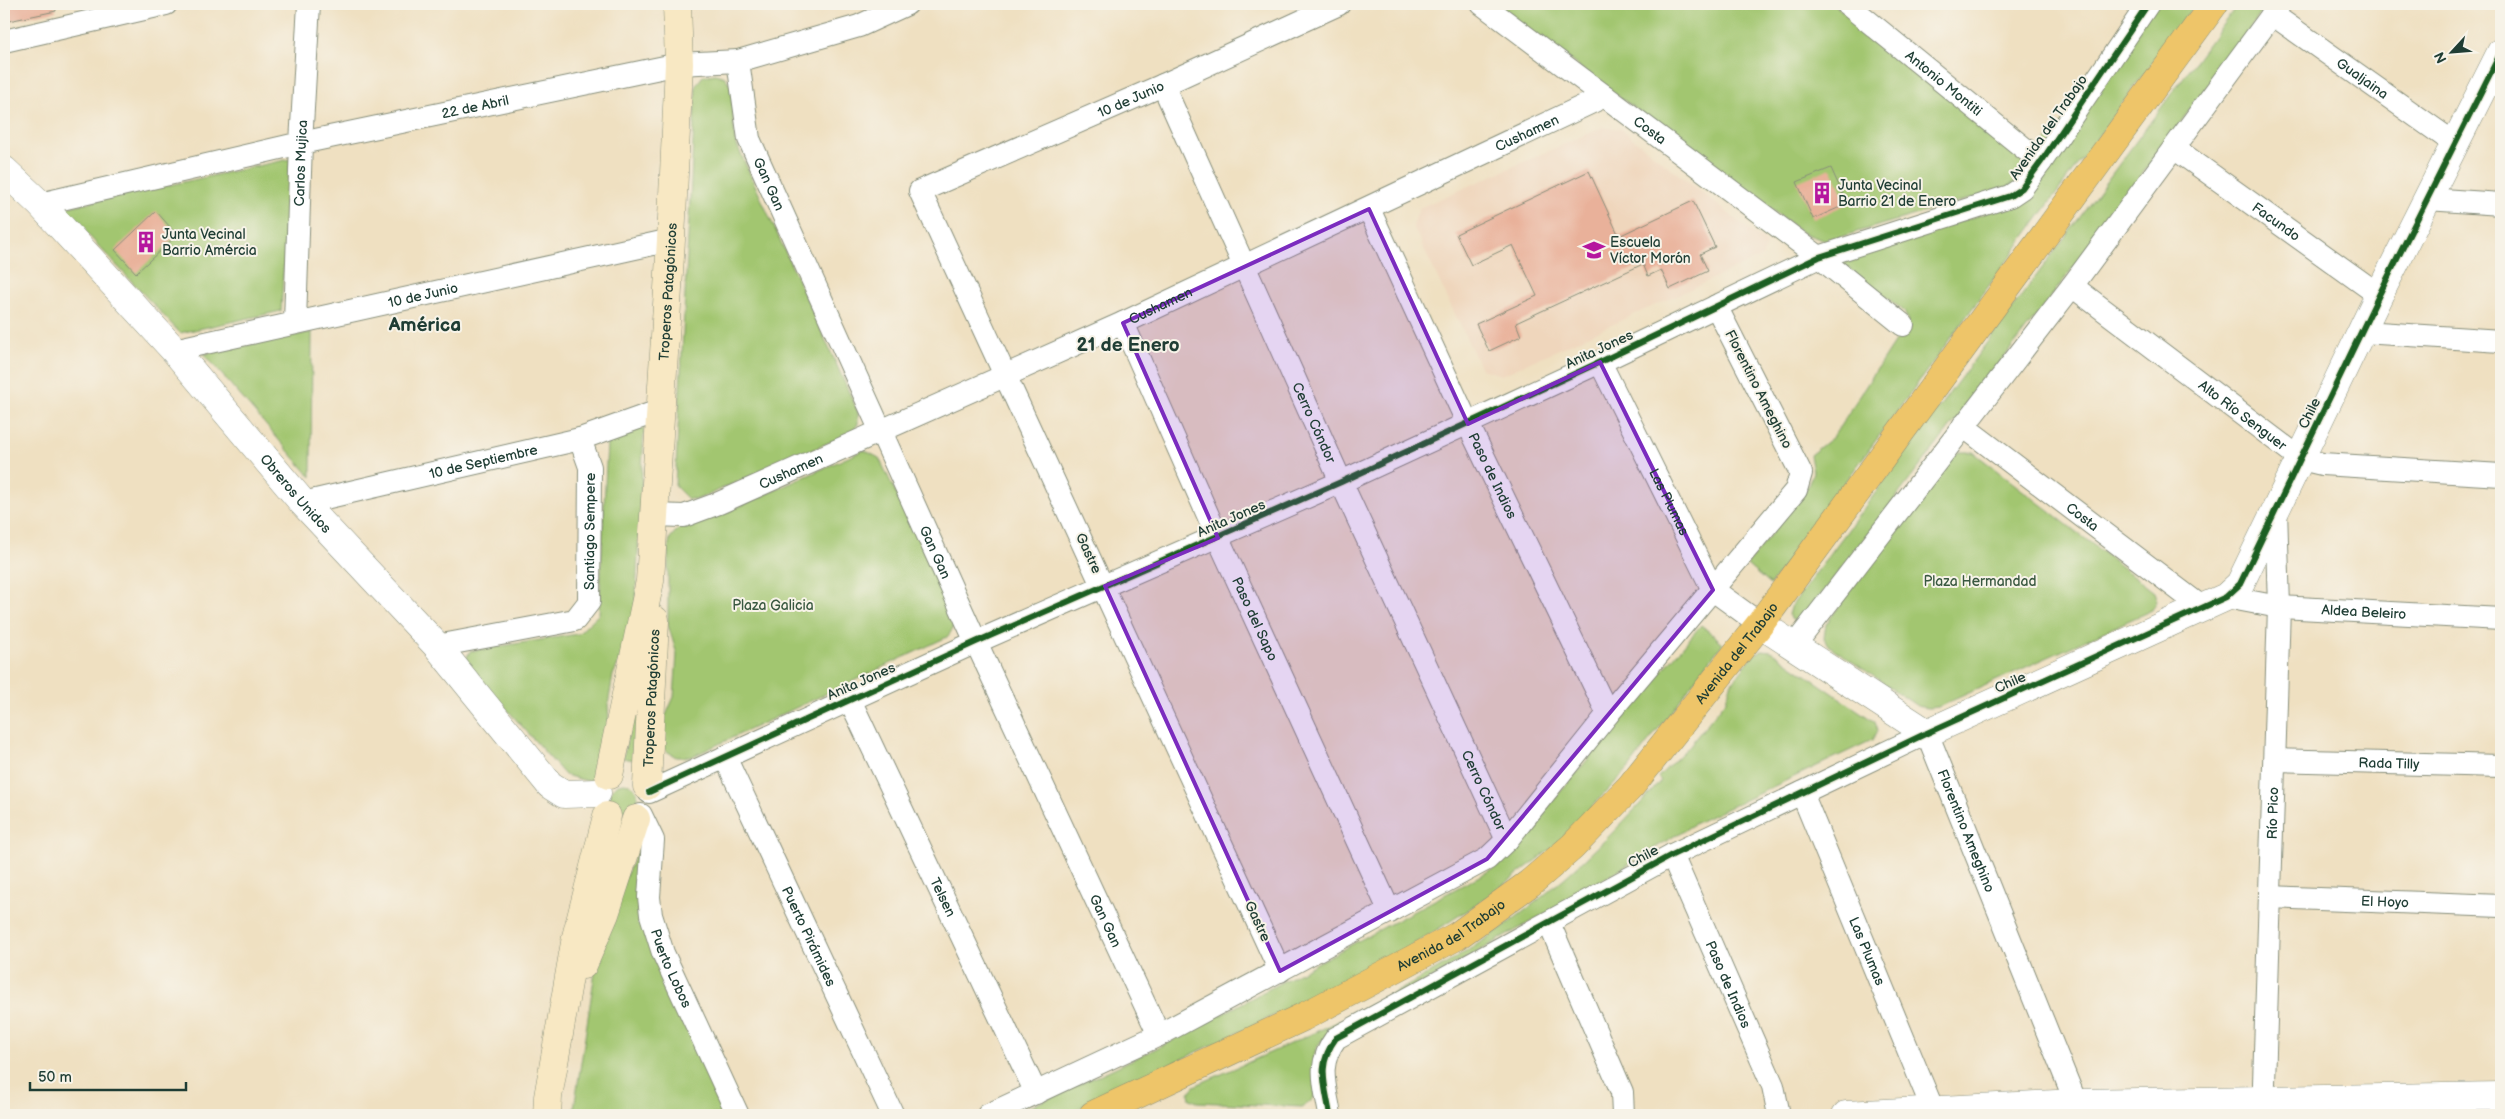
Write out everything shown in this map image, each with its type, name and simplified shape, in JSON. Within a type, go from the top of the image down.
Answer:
[{"type":"main road","name":"Troperos Patagónicos","points":[[548,1115],[548,1097],[576,937],[650,581],[671,240],[679,64],[677,4]]},
{"type":"main road","name":"Avenida del Trabajo","points":[[1093,1115],[1302,1017],[1441,945],[1489,914],[1530,883],[1572,847],[1631,786],[1760,624],[2214,4]]},
{"type":"main road","name":"Troperos Patagónicos","points":[[566,1002],[605,914],[643,803],[656,624],[650,581]]},
{"type":"main road","name":"Troperos Patagónicos","points":[[604,795],[626,771],[634,773],[643,803]]},
{"type":"main road","points":[[604,795],[620,822],[643,803]]},
{"type":"street","points":[[4,41],[166,4]]},
{"type":"street","name":"Carlos Mujica","points":[[295,322],[301,143],[309,4]]},
{"type":"street","name":"22 de Abril","points":[[40,204],[301,143],[679,64],[738,61],[858,26],[907,4]]},
{"type":"street","name":"10 de Junio","points":[[920,191],[1163,85],[1339,4]]},
{"type":"street","name":"Costa","points":[[1482,4],[1819,257],[1902,325]]},
{"type":"street","name":"Avenida del Trabajo","points":[[1819,257],[2010,196],[2022,188],[2148,4]]},
{"type":"street","name":"Antonio Montiti","points":[[1858,7],[2041,162]]},
{"type":"street","points":[[1794,646],[2072,286],[2276,9]]},
{"type":"street","name":"Gualjaina","points":[[2276,9],[2454,143]]},
{"type":"street","name":"Chile","points":[[1330,1115],[1324,1074],[1325,1052],[1336,1038],[1672,855],[1927,733],[2214,603],[2240,584],[2454,143],[2500,59]]},
{"type":"street","name":"Gan Gan","points":[[738,61],[748,139],[976,642],[1159,1035]]},
{"type":"street","name":"Cerro Cóndor","points":[[1163,85],[1243,267],[1507,840]]},
{"type":"street","name":"Cushamen","points":[[654,515],[684,516],[720,503],[1123,323],[1369,209],[1605,96]]},
{"type":"street","name":"Facundo","points":[[2174,148],[2379,295]]},
{"type":"street","name":"Obreros Unidos","points":[[4,170],[40,204],[174,350],[304,503],[437,646],[550,785],[564,794],[604,795]]},
{"type":"street","name":"Gastre","points":[[920,191],[1280,970]]},
{"type":"street","points":[[2427,199],[2501,204]]},
{"type":"street","name":"Paso de Indios","points":[[1369,209],[1468,424],[1608,714]]},
{"type":"street","name":"10 de Junio","points":[[174,350],[671,240]]},
{"type":"street","name":"Anita Jones","points":[[643,803],[725,757],[976,642],[1218,538],[1468,424],[1819,257]]},
{"type":"street","name":"Alto Río Senguer","points":[[2072,286],[2301,459],[2322,464],[2501,475]]},
{"type":"street","name":"Florentino Ameghino","points":[[1713,590],[1796,490],[1801,473],[1716,306]]},
{"type":"street","name":"Paso del Sapo","points":[[1123,323],[1218,538],[1390,912]]},
{"type":"street","points":[[2363,332],[2501,341]]},
{"type":"street","name":"Las Plumas","points":[[1600,362],[1713,590],[1760,624]]},
{"type":"street","name":"10 de Septiembre","points":[[304,503],[580,439],[661,410]]},
{"type":"street","name":"Costa","points":[[1963,426],[2214,603]]},
{"type":"street","name":"Santiago Sempere","points":[[437,646],[575,620],[589,602],[590,467],[580,439]]},
{"type":"street","name":"Río Pico","points":[[2263,1107],[2279,607],[2276,509]]},
{"type":"street","points":[[988,1115],[1159,1035],[1487,859],[1507,840],[1608,714],[1713,590]]},
{"type":"street","name":"Aldea Beleiro","points":[[2214,603],[2501,619]]},
{"type":"street","points":[[1760,624],[1927,733]]},
{"type":"street","name":"Telsen","points":[[850,700],[1036,1093]]},
{"type":"street","name":"Florentino Ameghino","points":[[1927,733],[2076,1109]]},
{"type":"street","name":"Puerto Pirámides","points":[[725,757],[892,1115]]},
{"type":"street","name":"Rada Tilly","points":[[2275,760],[2501,766]]},
{"type":"street","name":"Las Plumas","points":[[1802,793],[1933,1110]]},
{"type":"street","name":"Puerto Lobos","points":[[643,803],[654,840],[649,897],[651,915],[663,953],[738,1115]]},
{"type":"street","name":"Paso de Indios","points":[[1672,855],[1774,1086],[1779,1115]]},
{"type":"street","name":"El Hoyo","points":[[2270,897],[2501,906]]},
{"type":"street","points":[[1549,923],[1622,1092],[1623,1115]]},
{"type":"street","points":[[1846,1115],[1933,1110],[2263,1107],[2501,1096]]},
{"type":"highlighted area","points":[[1369,209],[1468,424],[1600,362],[1713,590],[1487,859],[1280,971],[1105,586],[1218,538],[1123,323]]},
{"type":"shaded area","name":"Escuela Víctor Morón","points":[[1603,127],[1621,129],[1766,243],[1763,256],[1502,375],[1481,369],[1413,226],[1419,208]]},
{"type":"green space","points":[[1494,4],[1834,4],[2018,155],[2027,164],[2026,173],[2007,188],[1826,241],[1803,233]]},
{"type":"green space","points":[[2158,4],[2195,4],[1770,585],[1747,565],[1808,486],[1813,472],[1810,455],[1833,437],[1908,321],[1904,311],[1839,261],[1989,212]]},
{"type":"green space","points":[[2238,4],[2268,4],[2066,277],[1800,622],[1792,620],[1788,615],[1790,608]]},
{"type":"green space","points":[[715,74],[725,77],[731,86],[735,141],[858,412],[858,424],[851,433],[698,499],[688,499],[675,486],[696,85],[703,76]]},
{"type":"green space","points":[[290,159],[281,311],[180,333],[63,208]]},
{"type":"green space","points":[[312,332],[311,477],[204,354]]},
{"type":"green space","points":[[644,428],[635,615],[631,636],[613,675],[608,705],[610,736],[597,777],[587,781],[565,775],[467,664],[467,657],[470,651],[578,634],[599,614],[607,443],[617,432]]},
{"type":"green space","name":"Plaza Galicia","points":[[864,450],[879,458],[952,609],[954,624],[950,634],[691,757],[676,757],[665,750],[660,740],[662,724],[674,697],[677,654],[668,625],[668,549],[670,538],[688,522],[727,512]]},
{"type":"green space","name":"Plaza Hermandad","points":[[1960,452],[1973,452],[2154,592],[2157,601],[2152,610],[1938,707],[1928,708],[1917,706],[1828,645],[1824,638],[1826,624],[1949,457]]},
{"type":"green space","points":[[1701,625],[1723,643],[1628,769],[1552,848],[1489,896],[1423,939],[1355,977],[1064,1115],[1013,1115],[1170,1042],[1498,866]]},
{"type":"green space","points":[[1762,650],[1771,651],[1875,722],[1878,731],[1872,740],[1694,824],[1578,895],[1321,1041],[1315,1051],[1314,1060],[1315,1096],[1302,1107],[1197,1102],[1190,1099],[1189,1093],[1194,1086],[1313,1033],[1391,995],[1467,951],[1524,911],[1566,877],[1643,801],[1661,781],[1658,777],[1690,745],[1725,702],[1732,682],[1753,656]]},
{"type":"green space","points":[[646,653],[639,761],[623,758]]},
{"type":"green space","points":[[624,783],[634,787],[638,797],[634,807],[624,811],[614,807],[610,797],[614,787]]},
{"type":"green space","points":[[639,846],[643,852],[638,908],[652,947],[729,1115],[573,1115],[595,972],[624,881]]},
{"type":"building","points":[[4,4],[55,4],[56,11],[4,22]]},
{"type":"building","name":"Junta Vecinal Barrio 21 de Enero","points":[[1831,168],[1847,204],[1813,219],[1797,182]]},
{"type":"building","points":[[1589,171],[1619,236],[1693,201],[1715,247],[1700,254],[1708,271],[1670,289],[1661,270],[1648,276],[1643,264],[1516,323],[1521,336],[1489,351],[1476,324],[1537,296],[1513,245],[1471,265],[1456,234]]},
{"type":"building","name":"Junta Vecinal Barrio Amércia","points":[[156,211],[177,235],[136,273],[115,250]]},
{"type":"cycle path","points":[[649,792],[976,642],[1341,482],[1600,362],[1819,257],[2010,196],[2022,188],[2041,162],[2148,4]]},
{"type":"cycle path","points":[[1330,1115],[1324,1084],[1324,1066],[1326,1057],[1336,1038],[1672,855],[1927,733],[2226,597],[2240,584],[2379,295],[2501,52]]},
{"type":"place","name":"Junta Vecinal Barrio 21 de Enero","points":[[1822,193]]},
{"type":"place","name":"Junta Vecinal Barrio Amércia","points":[[146,242]]},
{"type":"place","name":"Escuela Víctor Morón","points":[[1594,250]]},
{"type":"district","name":"América","points":[[425,324]]},
{"type":"district","name":"21 de Enero","points":[[1128,344]]}]
